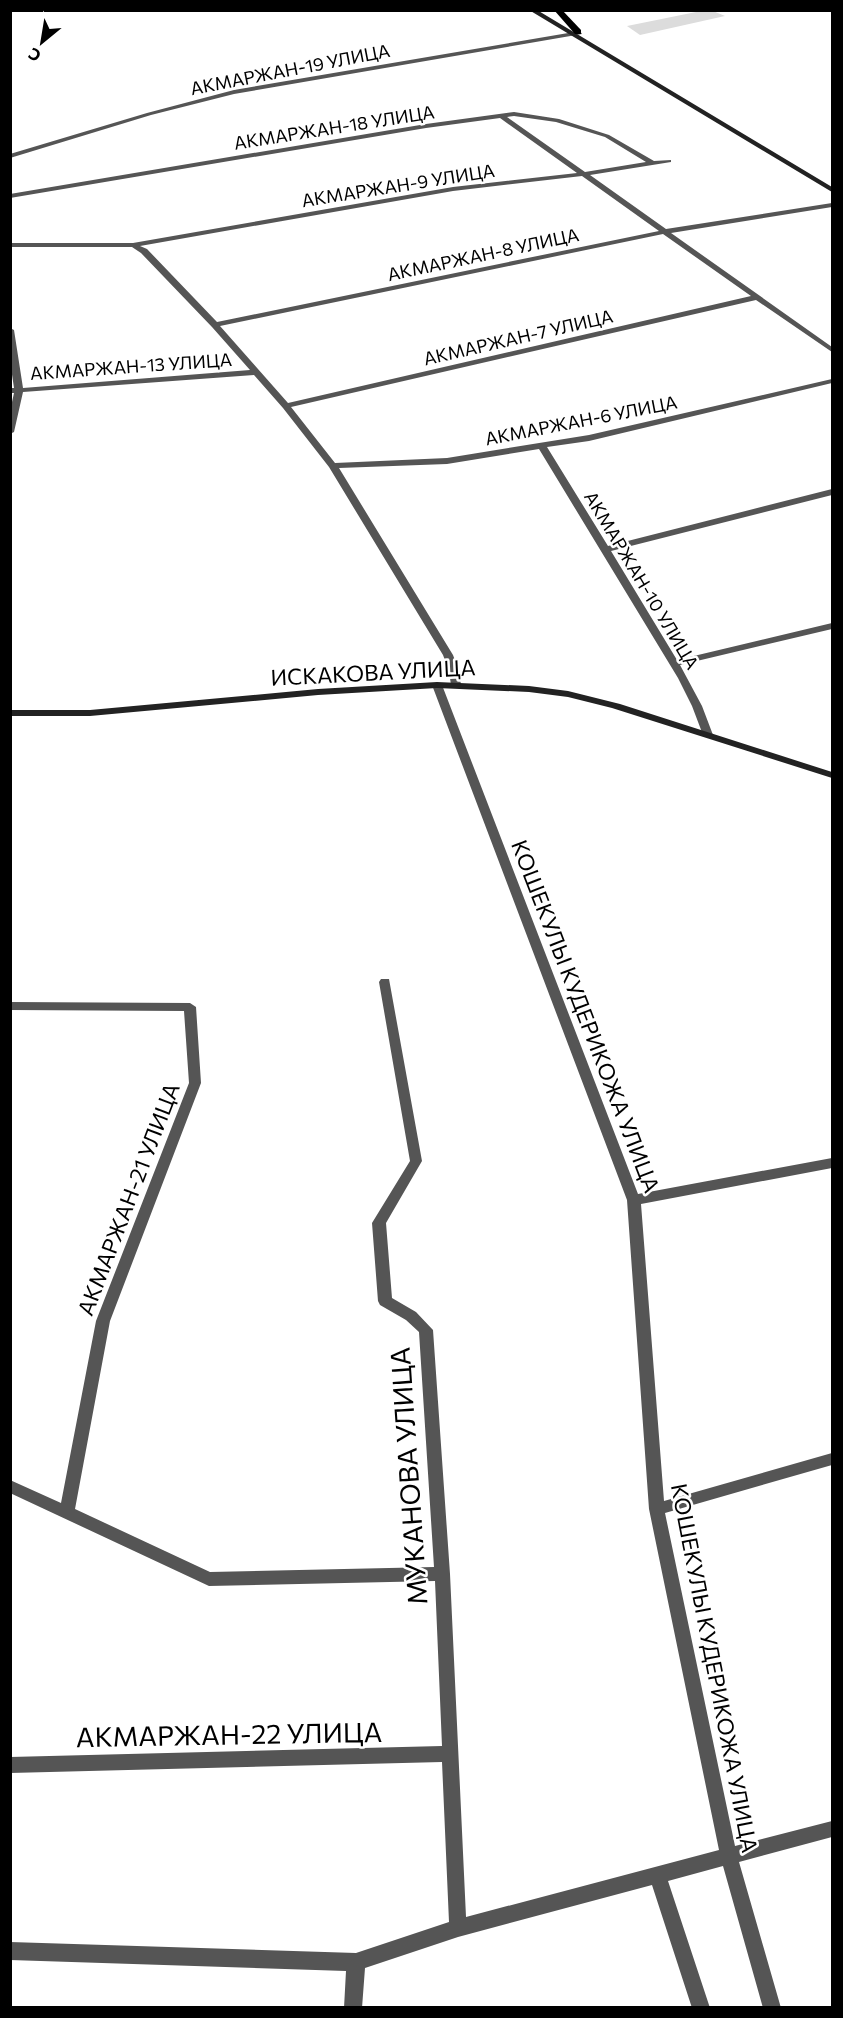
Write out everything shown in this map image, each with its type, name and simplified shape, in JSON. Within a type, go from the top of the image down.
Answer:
[{"type":"main road","points":[[532,10],[576,33]]},
{"type":"main road","points":[[543,10],[681,99],[832,190]]},
{"type":"main road","points":[[558,10],[576,33]]},
{"type":"main road","name":"ИСКАКОВА УЛИЦА","points":[[10,712],[90,713],[318,692],[456,684],[568,694],[616,706],[832,775]]},
{"type":"street","name":"АКМАРЖАН-19 УЛИЦА","points":[[10,156],[149,114],[234,92],[576,33]]},
{"type":"street","name":"АКМАРЖАН-18 УЛИЦА","points":[[10,196],[514,114],[557,120],[607,136],[654,164]]},
{"type":"street","points":[[500,115],[832,350]]},
{"type":"street","name":"АКМАРЖАН-9 УЛИЦА","points":[[10,245],[133,245],[453,189],[584,174],[669,161]]},
{"type":"street","name":"АКМАРЖАН-8 УЛИЦА","points":[[215,325],[663,232],[759,219],[832,205]]},
{"type":"street","points":[[133,245],[144,250],[215,325],[286,406],[333,466],[448,656],[456,684]]},
{"type":"street","name":"АКМАРЖАН-7 УЛИЦА","points":[[286,406],[757,297]]},
{"type":"street","points":[[10,330],[15,391],[10,432]]},
{"type":"street","name":"АКМАРЖАН-13 УЛИЦА","points":[[15,391],[255,372]]},
{"type":"street","name":"АКМАРЖАН-6 УЛИЦА","points":[[333,466],[447,461],[541,445],[646,427],[832,381]]},
{"type":"street","name":"АКМАРЖАН-10 УЛИЦА","points":[[541,445],[674,664],[702,714],[708,735]]},
{"type":"street","points":[[606,549],[832,492]]},
{"type":"street","points":[[674,664],[832,626]]},
{"type":"street","name":"КОШЕКУЛЫ КУДЕРИКОЖА УЛИЦА","points":[[437,685],[634,1200],[657,1509],[729,1857],[772,2007]]},
{"type":"street","name":"МУКАНОВА УЛИЦА","points":[[386,982],[416,1161],[379,1223],[385,1301],[411,1316],[426,1330],[442,1575],[458,1928]]},
{"type":"street","name":"АКМАРЖАН-21 УЛИЦА","points":[[10,1006],[190,1007],[195,1083],[103,1321],[67,1512]]},
{"type":"street","points":[[634,1200],[832,1163]]},
{"type":"street","points":[[657,1509],[832,1459]]},
{"type":"street","points":[[10,1486],[209,1579],[442,1575]]},
{"type":"street","name":"АКМАРЖАН-22 УЛИЦА","points":[[10,1765],[450,1754]]},
{"type":"street","points":[[10,1951],[356,1962],[458,1928],[832,1829]]},
{"type":"street","points":[[658,1876],[701,2007]]},
{"type":"street","points":[[353,2007],[356,1962]]},
{"type":"shaded area","points":[[701,11],[713,11],[725,16],[640,35],[627,26]]}]
